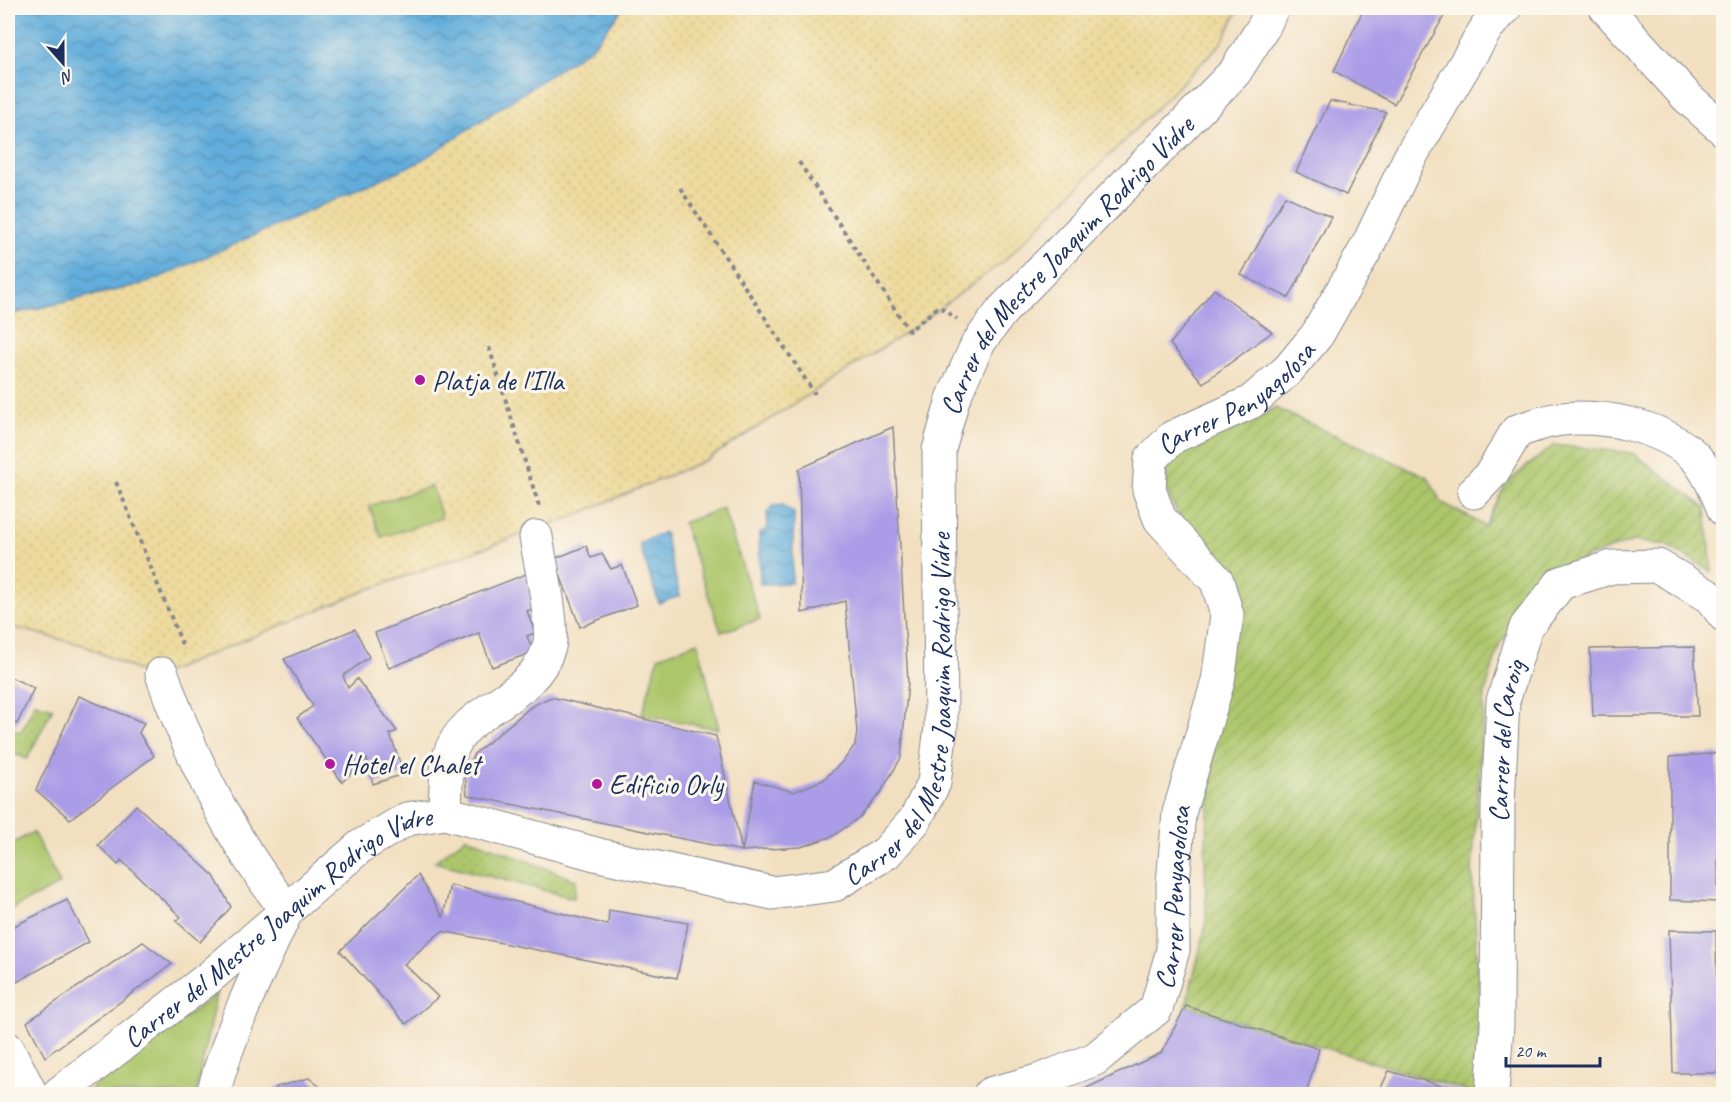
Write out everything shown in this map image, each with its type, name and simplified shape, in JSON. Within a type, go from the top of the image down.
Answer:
[{"type":"street","name":"Carrer del Mestre Joaquim Rodrigo Vidre","points":[[58,1095],[211,976],[361,846],[384,830],[425,814],[445,813],[608,857],[772,893],[834,885],[886,853],[915,820],[934,783],[941,727],[939,450],[953,399],[982,339],[1002,311],[1235,72],[1264,26],[1272,8]]},
{"type":"street","name":"Carrer Penyagolosa","points":[[990,1095],[1038,1081],[1095,1059],[1156,1009],[1173,950],[1173,883],[1179,813],[1218,681],[1227,615],[1217,581],[1160,519],[1149,490],[1151,459],[1173,437],[1251,402],[1288,370],[1317,335],[1366,249],[1410,157],[1487,27],[1505,8]]},
{"type":"street","points":[[1606,8],[1687,97],[1724,130]]},
{"type":"street","points":[[1474,492],[1492,473],[1517,431],[1560,419],[1609,419],[1651,431],[1693,454],[1717,492],[1724,510]]},
{"type":"street","points":[[445,813],[450,755],[455,744],[478,717],[518,692],[531,680],[549,646],[550,628],[536,537]]},
{"type":"street","name":"Carrer del Caroig","points":[[1492,1095],[1497,1025],[1498,804],[1503,701],[1526,627],[1561,584],[1612,567],[1658,566],[1710,597],[1724,615]]},
{"type":"street","points":[[174,663],[185,732],[229,824],[257,873],[287,910],[259,969],[223,1057],[213,1095]]},
{"type":"street","points":[[8,1049],[31,1095]]},
{"type":"path","points":[[799,162],[909,331],[939,306],[982,339]]},
{"type":"path","points":[[680,188],[815,394]]},
{"type":"path","points":[[489,347],[543,518],[536,537]]},
{"type":"path","points":[[116,482],[174,663]]},
{"type":"green space","points":[[1275,408],[1428,477],[1441,502],[1485,526],[1506,483],[1554,445],[1633,453],[1706,508],[1712,572],[1667,545],[1633,541],[1587,557],[1552,579],[1500,643],[1485,693],[1472,871],[1480,999],[1478,1094],[1186,1006],[1206,925],[1205,853],[1214,748],[1223,566],[1181,518],[1169,496],[1165,479],[1169,465],[1178,454],[1191,445]]},
{"type":"green space","points":[[432,486],[442,518],[381,537],[369,506]]},
{"type":"green space","points":[[723,508],[760,619],[721,632],[683,523]]},
{"type":"green space","points":[[698,642],[719,729],[642,715],[658,657]]},
{"type":"green space","points":[[35,703],[53,708],[27,759],[8,751],[8,727],[21,732]]},
{"type":"green space","points":[[33,832],[60,884],[8,911],[8,846]]},
{"type":"green space","points":[[466,837],[576,880],[574,898],[434,862]]},
{"type":"green space","points":[[216,994],[196,1094],[84,1094]]},
{"type":"sand","name":"Platja de l'Illa","points":[[623,8],[1239,8],[1222,42],[1005,260],[909,331],[706,460],[574,516],[367,590],[162,674],[136,670],[83,645],[8,626],[8,315],[147,283],[592,47]]},
{"type":"water","points":[[8,8],[623,8],[592,47],[419,162],[147,283],[8,315]]},
{"type":"water","points":[[783,505],[794,513],[792,583],[760,584],[759,533],[767,530],[767,513],[773,506]]},
{"type":"water","points":[[664,532],[680,596],[659,603],[639,544]]},
{"type":"building","points":[[1364,8],[1448,9],[1394,104],[1334,71]]},
{"type":"building","points":[[1330,101],[1386,112],[1346,195],[1296,172]]},
{"type":"building","points":[[1285,196],[1331,217],[1289,298],[1241,275]]},
{"type":"building","points":[[1214,289],[1272,332],[1203,383],[1170,344]]},
{"type":"building","points":[[893,427],[908,682],[901,758],[881,792],[860,817],[833,836],[801,847],[742,851],[755,781],[794,792],[823,780],[844,760],[855,745],[857,732],[845,601],[802,613],[799,469]]},
{"type":"building","points":[[586,546],[591,558],[602,554],[611,569],[622,565],[637,605],[580,627],[554,559]]},
{"type":"building","points":[[526,574],[539,606],[527,611],[535,633],[527,636],[533,652],[492,667],[479,633],[389,668],[375,633]]},
{"type":"building","points":[[355,629],[369,657],[343,676],[348,688],[357,679],[397,731],[390,734],[404,774],[373,784],[367,759],[342,782],[297,718],[313,706],[284,659]]},
{"type":"building","points":[[1694,647],[1698,716],[1593,716],[1590,649]]},
{"type":"building","points":[[8,676],[34,688],[17,724],[8,721]]},
{"type":"building","points":[[79,696],[144,723],[139,733],[154,756],[70,819],[36,790]]},
{"type":"building","name":"Edificio Orly","points":[[551,697],[716,736],[742,851],[467,795],[465,773],[474,754],[532,706]]},
{"type":"building","points":[[1718,753],[1718,902],[1670,900],[1670,757]]},
{"type":"building","points":[[136,805],[214,876],[231,907],[200,942],[176,921],[181,917],[121,860],[118,865],[98,845]]},
{"type":"building","points":[[418,875],[443,917],[450,885],[608,925],[609,910],[688,923],[677,978],[442,931],[404,964],[438,997],[406,1024],[340,951]]},
{"type":"building","points":[[67,900],[89,942],[8,987],[8,929]]},
{"type":"building","points":[[1669,930],[1716,931],[1718,1073],[1673,1073]]},
{"type":"building","points":[[143,942],[172,964],[45,1057],[27,1022]]},
{"type":"building","points":[[1186,1006],[1319,1049],[1306,1094],[1074,1094],[1161,1053]]},
{"type":"building","points":[[1389,1071],[1471,1094],[1378,1094]]},
{"type":"building","points":[[309,1078],[325,1091],[325,1094],[274,1094],[276,1087]]},
{"type":"place","name":"Platja de l'Illa","points":[[420,380]]},
{"type":"place","name":"Hotel el Chalet","points":[[330,764]]},
{"type":"place","name":"Edificio Orly","points":[[597,784]]}]
